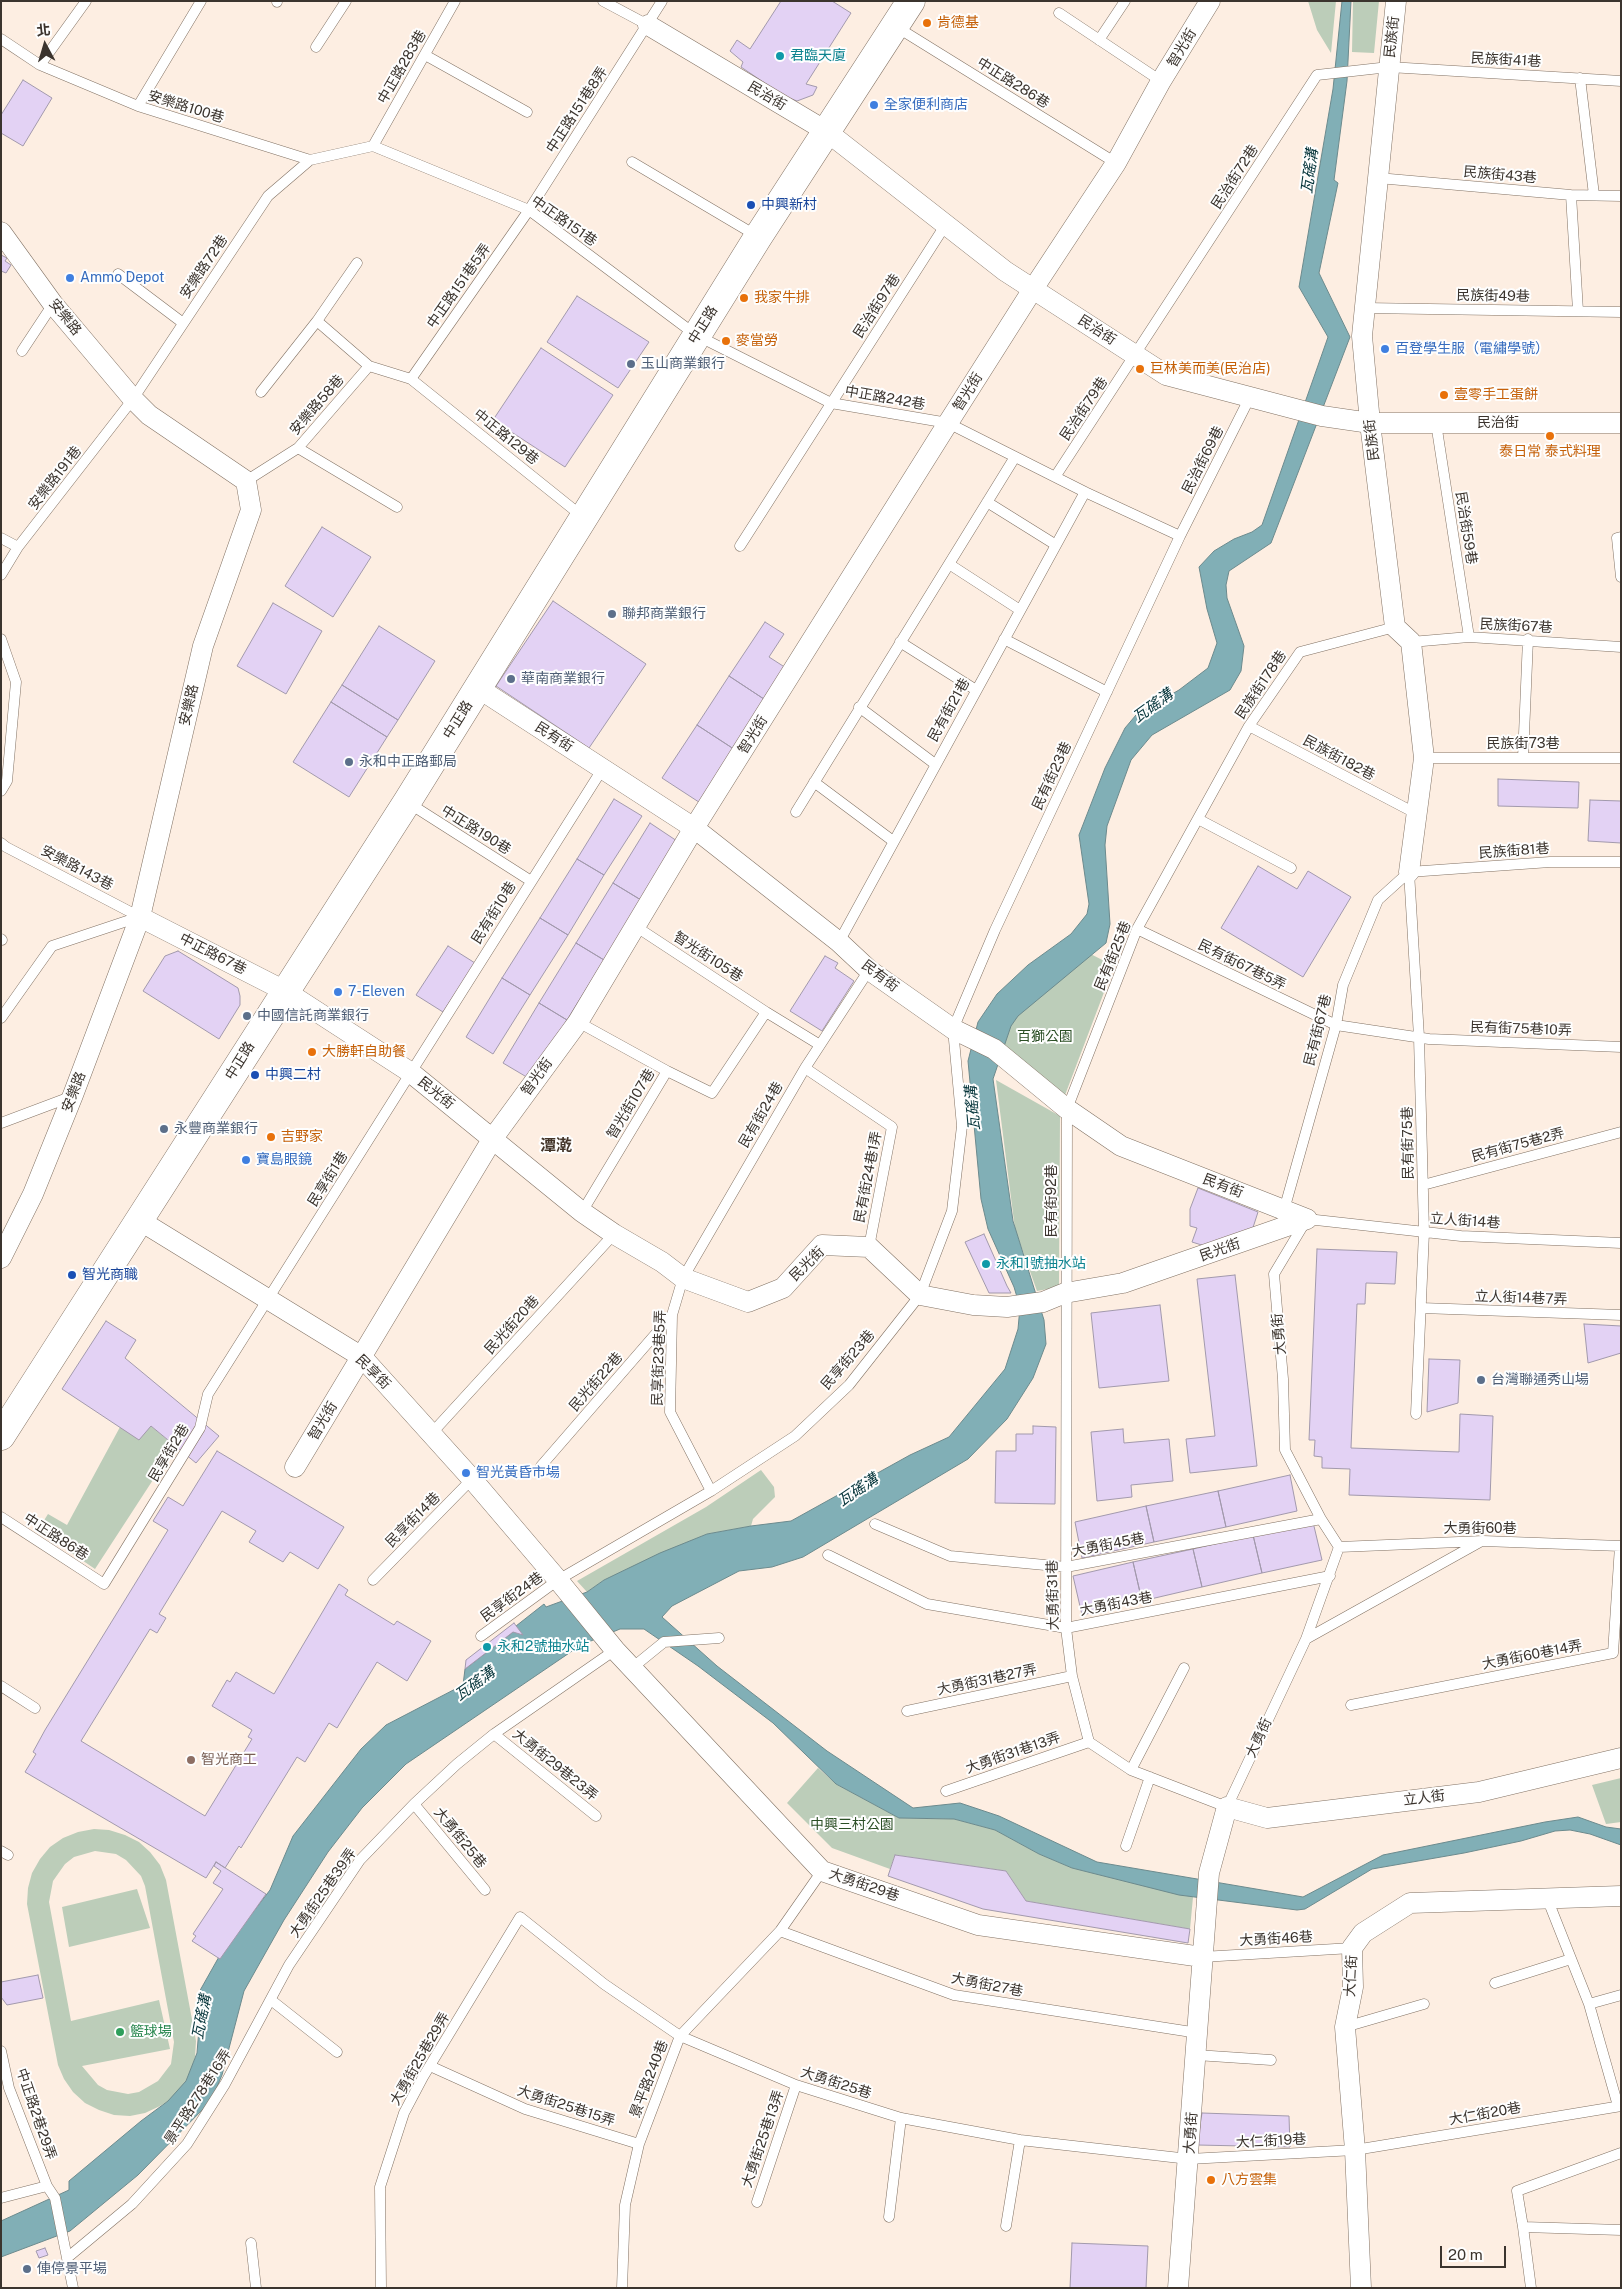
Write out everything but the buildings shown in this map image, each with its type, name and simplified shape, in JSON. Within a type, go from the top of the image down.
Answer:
[{"type":"street","name":"中正路","points":[[1,1436],[407,802],[758,237],[911,1]]},
{"type":"street","name":"智光街","points":[[295,1467],[493,1138],[578,1022],[694,828],[1033,289],[1116,164],[1161,81],[1210,1]]},
{"type":"street","name":"民族街","points":[[1395,627],[1370,422],[1362,336],[1396,1]]},
{"type":"street","name":"民治街","points":[[648,25],[826,131],[1005,271],[1166,375],[1322,416],[1370,422],[1621,423]]},
{"type":"street","name":"安樂路","points":[[1,232],[53,304],[133,399],[149,414],[246,481],[251,510],[203,646],[140,917],[73,1096],[33,1194],[1,1258]]},
{"type":"street","points":[[1395,627],[1411,642],[1424,758],[1409,872]]},
{"type":"street","name":"民有街","points":[[478,688],[694,828],[838,942],[868,970],[953,1029],[994,1049],[1066,1110],[1121,1146],[1307,1219]]},
{"type":"street","name":"中正路67巷","points":[[140,917],[285,990]]},
{"type":"street","name":"民光街","points":[[285,990],[410,1072],[582,1212],[614,1234],[662,1262],[683,1278],[748,1302],[783,1288],[822,1245],[869,1247]]},
{"type":"street","name":"民光街","points":[[920,1295],[973,1305],[1008,1307],[1043,1302],[1066,1293],[1123,1284],[1307,1219]]},
{"type":"street","name":"民享街","points":[[139,1220],[362,1358],[472,1479],[558,1580]]},
{"type":"street","points":[[869,1247],[920,1295]]},
{"type":"street","name":"大勇街29巷","points":[[558,1580],[615,1650],[822,1871],[978,1925],[1202,1957]]},
{"type":"street","name":"立人街","points":[[1227,1807],[1267,1818],[1479,1792],[1621,1758]]},
{"type":"street","name":"大勇街","points":[[1178,2288],[1209,1873],[1227,1807]]},
{"type":"street","name":"大仁街","points":[[1361,2288],[1355,2150],[1345,2026],[1352,1987],[1352,1948],[1362,1934],[1410,1903],[1621,1896]]},
{"type":"lane","points":[[40,65],[86,1]]},
{"type":"lane","points":[[138,106],[201,1]]},
{"type":"lane","points":[[316,47],[346,1]]},
{"type":"lane","name":"中正路283巷","points":[[373,146],[455,1]]},
{"type":"lane","points":[[603,1],[648,25]]},
{"type":"lane","name":"中正路151巷8弄","points":[[529,210],[662,1]]},
{"type":"lane","points":[[1099,40],[1125,1]]},
{"type":"lane","points":[[1059,13],[1161,81]]},
{"type":"lane","name":"中正路286巷","points":[[894,25],[1116,164]]},
{"type":"lane","name":"安樂路100巷","points":[[1,39],[40,65],[138,106],[310,160],[373,146]]},
{"type":"lane","points":[[425,55],[526,112]]},
{"type":"lane","name":"民治街72巷","points":[[1136,356],[1317,75],[1389,67]]},
{"type":"lane","name":"民族街41巷","points":[[1389,67],[1621,81]]},
{"type":"lane","points":[[1580,78],[1594,195]]},
{"type":"lane","name":"中正路151巷","points":[[373,146],[529,210],[696,336]]},
{"type":"lane","name":"安樂路72巷","points":[[133,399],[268,196],[310,160]]},
{"type":"lane","points":[[632,162],[758,237]]},
{"type":"lane","name":"民族街43巷","points":[[1378,178],[1571,195],[1621,196]]},
{"type":"lane","points":[[1571,195],[1578,310]]},
{"type":"lane","name":"中正路151巷5弄","points":[[411,379],[529,210]]},
{"type":"lane","name":"民治街97巷","points":[[740,546],[946,224]]},
{"type":"lane","points":[[261,392],[317,321],[357,263]]},
{"type":"lane","points":[[118,274],[183,323]]},
{"type":"lane","points":[[22,351],[53,304]]},
{"type":"lane","name":"民族街49巷","points":[[1365,308],[1621,312]]},
{"type":"lane","points":[[317,321],[369,366],[411,379]]},
{"type":"lane","name":"中正路242巷","points":[[696,336],[831,403],[948,423],[1085,492],[1180,536]]},
{"type":"lane","name":"民治街79巷","points":[[1055,477],[1136,356]]},
{"type":"lane","name":"安樂路58巷","points":[[246,481],[298,448],[369,366]]},
{"type":"lane","name":"中正路129巷","points":[[411,379],[583,518]]},
{"type":"lane","name":"民治街69巷","points":[[1180,536],[1250,397]]},
{"type":"lane","name":"安樂路191巷","points":[[1,575],[18,547],[133,399]]},
{"type":"lane","name":"民治街59巷","points":[[1436,423],[1469,637]]},
{"type":"lane","points":[[298,448],[397,507]]},
{"type":"lane","points":[[796,812],[859,707],[1015,457]]},
{"type":"lane","name":"民有街21巷","points":[[838,942],[1085,492]]},
{"type":"lane","points":[[987,502],[1056,545]]},
{"type":"lane","name":"民有街23巷","points":[[953,1029],[995,930],[1180,536]]},
{"type":"lane","points":[[1621,537],[1617,538],[1621,578]]},
{"type":"lane","points":[[1,538],[18,547]]},
{"type":"lane","points":[[949,564],[1020,610]]},
{"type":"lane","name":"民族街178巷","points":[[1198,819],[1249,726],[1300,652],[1395,627]]},
{"type":"lane","name":"民族街67巷","points":[[1411,642],[1469,637],[1528,639],[1621,647]]},
{"type":"lane","points":[[1004,639],[1107,692]]},
{"type":"lane","points":[[1523,758],[1528,639]]},
{"type":"lane","points":[[1,640],[16,682],[7,781],[1,792]]},
{"type":"lane","points":[[900,642],[976,690]]},
{"type":"lane","points":[[859,707],[935,764]]},
{"type":"lane","name":"民族街182巷","points":[[1249,726],[1417,814]]},
{"type":"lane","name":"民族街73巷","points":[[1424,758],[1621,758]]},
{"type":"lane","name":"民有街10巷","points":[[410,1072],[603,768]]},
{"type":"lane","points":[[814,782],[893,841]]},
{"type":"lane","name":"中正路190巷","points":[[407,802],[531,881]]},
{"type":"lane","points":[[1198,819],[1291,868]]},
{"type":"lane","name":"民有街25巷","points":[[1066,1110],[1137,929],[1198,819]]},
{"type":"lane","name":"安樂路143巷","points":[[1,843],[140,917]]},
{"type":"lane","name":"民族街81巷","points":[[1409,872],[1550,862],[1621,862]]},
{"type":"lane","name":"民有街67巷","points":[[1284,1210],[1336,1025],[1343,985],[1378,900],[1409,872]]},
{"type":"lane","name":"民有街75巷","points":[[1409,872],[1419,1037],[1424,1232],[1416,1414]]},
{"type":"lane","points":[[1,1018],[52,946],[140,917]]},
{"type":"lane","name":"智光街105巷","points":[[634,926],[820,1045]]},
{"type":"lane","name":"民有街67巷5弄","points":[[1137,929],[1336,1025],[1419,1037]]},
{"type":"lane","name":"民有街24巷","points":[[683,1278],[805,1068],[868,970]]},
{"type":"lane","points":[[667,1071],[712,1094],[766,1012]]},
{"type":"lane","name":"智光街107巷","points":[[578,1022],[667,1071],[582,1212]]},
{"type":"lane","name":"民享街23巷","points":[[558,1580],[711,1491],[795,1436],[849,1384],[920,1295],[952,1211],[962,1126],[953,1029]]},
{"type":"lane","name":"民有街75巷10弄","points":[[1419,1037],[1621,1047]]},
{"type":"lane","name":"民有街24巷1弄","points":[[805,1068],[892,1127],[869,1247]]},
{"type":"lane","name":"民享街1巷","points":[[269,1300],[410,1072]]},
{"type":"lane","points":[[1,1123],[73,1096]]},
{"type":"lane","name":"民有街92巷","points":[[1066,1110],[1066,1293]]},
{"type":"lane","name":"民有街75巷2弄","points":[[1423,1185],[1621,1132]]},
{"type":"lane","name":"立人街14巷","points":[[1307,1219],[1461,1236],[1621,1243]]},
{"type":"lane","name":"大勇街","points":[[1227,1807],[1306,1638],[1339,1548],[1321,1519],[1285,1450],[1274,1274],[1307,1219]]},
{"type":"lane","name":"民光街20巷","points":[[431,1434],[614,1234]]},
{"type":"lane","name":"民享街23巷5弄","points":[[683,1278],[672,1315],[670,1412],[711,1491]]},
{"type":"lane","name":"大勇街31巷","points":[[1066,1293],[1066,1628],[1072,1676],[1089,1742]]},
{"type":"lane","name":"民享街2巷","points":[[96,1580],[104,1584],[109,1576],[200,1428],[208,1394],[269,1300]]},
{"type":"lane","name":"立人街14巷7弄","points":[[1421,1308],[1621,1315]]},
{"type":"lane","name":"民光街22巷","points":[[541,1466],[672,1315]]},
{"type":"lane","name":"民享街14巷","points":[[373,1580],[472,1479]]},
{"type":"lane","name":"中正路86巷","points":[[1,1517],[96,1580]]},
{"type":"lane","name":"大勇街45巷","points":[[875,1524],[950,1556],[1066,1566],[1321,1519]]},
{"type":"lane","points":[[1306,1638],[1482,1541]]},
{"type":"lane","name":"大勇街60巷","points":[[1339,1548],[1482,1541],[1620,1546]]},
{"type":"lane","name":"大勇街60巷14弄","points":[[1351,1705],[1613,1653],[1620,1546]]},
{"type":"lane","name":"大勇街43巷","points":[[828,1556],[927,1604],[1066,1628],[1330,1576]]},
{"type":"lane","name":"民享街24巷","points":[[481,1636],[558,1580]]},
{"type":"lane","points":[[632,1668],[664,1642],[719,1638]]},
{"type":"lane","name":"大勇街29巷23弄","points":[[596,1816],[494,1734],[615,1650]]},
{"type":"lane","points":[[1131,1770],[1184,1668]]},
{"type":"lane","name":"大勇街31巷27弄","points":[[907,1711],[1072,1676]]},
{"type":"lane","points":[[1,1686],[35,1708]]},
{"type":"lane","name":"大勇街25巷39弄","points":[[271,2000],[289,1966],[360,1860],[414,1804],[457,1764],[494,1734]]},
{"type":"lane","points":[[1089,1742],[1131,1770],[1227,1807]]},
{"type":"lane","name":"大勇街31巷13弄","points":[[946,1791],[1089,1742]]},
{"type":"lane","points":[[1126,1846],[1150,1777]]},
{"type":"lane","name":"大勇街25巷","points":[[414,1804],[485,1890]]},
{"type":"lane","name":"景平路240巷","points":[[622,2288],[625,2205],[639,2144],[680,2036],[780,1931],[822,1871]]},
{"type":"lane","points":[[1547,1898],[1589,2004],[1619,2106]]},
{"type":"lane","name":"大勇街25巷","points":[[520,1917],[604,1984],[680,2036],[796,2085],[901,2118],[1020,2140],[1189,2159]]},
{"type":"lane","name":"大勇街25巷29弄","points":[[381,2288],[380,2187],[404,2113],[430,2066],[520,1917]]},
{"type":"lane","name":"大勇街27巷","points":[[780,1931],[954,1995],[1198,2033]]},
{"type":"lane","name":"大勇街46巷","points":[[1202,1957],[1352,1948]]},
{"type":"lane","points":[[1495,1982],[1571,1959]]},
{"type":"lane","points":[[1589,2004],[1621,1995]]},
{"type":"lane","points":[[271,2000],[337,2052]]},
{"type":"lane","name":"景平路278巷16弄","points":[[67,2258],[132,2204],[187,2144],[225,2084],[271,2000]]},
{"type":"lane","points":[[1345,2026],[1424,2004]]},
{"type":"lane","name":"中正路2巷29弄","points":[[1,2051],[5,2088],[47,2186],[55,2198],[67,2258]]},
{"type":"lane","points":[[1196,2054],[1271,2060]]},
{"type":"lane","name":"大勇街25巷15弄","points":[[430,2066],[525,2109],[639,2144]]},
{"type":"lane","name":"大勇街25巷13弄","points":[[757,2202],[796,2085]]},
{"type":"lane","name":"大仁街20巷","points":[[1355,2150],[1619,2106]]},
{"type":"lane","points":[[889,2217],[901,2118]]},
{"type":"lane","points":[[1006,2226],[1020,2140]]},
{"type":"lane","name":"大仁街19巷","points":[[1189,2159],[1355,2150]]},
{"type":"lane","points":[[1531,2288],[1517,2191],[1621,2153]]},
{"type":"lane","points":[[1,2198],[47,2186]]},
{"type":"lane","points":[[1523,2226],[1621,2230]]},
{"type":"lane","points":[[251,2243],[256,2288]]},
{"type":"lane","points":[[67,2258],[72,2288]]},
{"type":"green space","points":[[1308,1],[1336,1],[1331,53],[1317,30]]},
{"type":"green space","points":[[1353,1],[1379,1],[1374,53],[1352,52]]},
{"type":"green space","name":"百獅公園","points":[[1079,948],[1114,966],[1062,1103],[988,1050],[1034,983]]},
{"type":"green space","name":"百獅公園","points":[[996,1080],[1060,1116],[1059,1287],[1037,1291],[1015,1229]]},
{"type":"green space","points":[[151,1426],[175,1446],[95,1569],[38,1530],[48,1514],[67,1525],[120,1427]]},
{"type":"green space","points":[[761,1470],[774,1487],[775,1497],[753,1519],[751,1526],[707,1534],[604,1580],[587,1592],[577,1581],[706,1507]]},
{"type":"green space","name":"中興三村公園","points":[[818,1768],[836,1784],[899,1818],[954,1819],[995,1830],[1039,1854],[1072,1868],[1193,1897],[1190,1929],[1026,1901],[1006,1871],[895,1855],[890,1869],[832,1848],[787,1803]]},
{"type":"green space","points":[[1621,1778],[1621,1822],[1606,1824],[1592,1785]]},
{"type":"green space","points":[[94,1829],[109,1830],[139,1842],[160,1865],[166,1880],[196,2041],[195,2057],[191,2072],[173,2098],[145,2113],[130,2116],[114,2115],[85,2103],[73,2092],[64,2079],[58,2065],[27,1904],[28,1888],[32,1873],[50,1847],[63,1838],[78,1832]],"holes":[[[95,1851],[116,1854],[126,1860],[141,1876],[145,1886],[174,2042],[171,2064],[158,2081],[139,2092],[128,2094],[107,2090],[98,2085],[82,2066],[170,2049],[159,2000],[71,2021],[49,1902],[53,1881],[65,1864],[74,1857]]]},
{"type":"green space","points":[[137,1889],[150,1928],[69,1947],[62,1907]]},
{"type":"water","name":"瓦磘溝","points":[[1342,1],[1351,1],[1347,81],[1334,180],[1338,183],[1319,273],[1350,337],[1271,543],[1229,571],[1226,585],[1227,598],[1244,646],[1241,671],[1230,690],[1152,735],[1131,760],[1107,826],[1105,845],[1110,924],[1106,943],[1018,1016],[1011,1026],[993,1079],[1013,1221],[1044,1320],[1046,1344],[1033,1378],[1007,1419],[968,1459],[803,1557],[772,1567],[739,1571],[672,1606],[662,1617],[717,1666],[827,1751],[913,1808],[960,1803],[999,1816],[1097,1862],[1303,1897],[1383,1855],[1545,1822],[1578,1817],[1606,1827],[1621,1829],[1621,1845],[1590,1834],[1570,1830],[1555,1831],[1521,1841],[1464,1853],[1372,1869],[1305,1909],[1297,1910],[1179,1895],[1072,1868],[1039,1854],[995,1830],[954,1819],[899,1818],[836,1784],[773,1723],[698,1666],[644,1629],[620,1629],[581,1645],[406,1764],[362,1808],[328,1852],[284,1920],[244,1991],[222,2075],[211,2101],[138,2175],[70,2231],[1,2257],[1,2221],[69,2190],[69,2181],[168,2101],[186,2081],[197,2053],[200,2016],[198,1994],[220,1955],[270,1890],[293,1836],[361,1749],[386,1725],[463,1685],[465,1669],[517,1629],[516,1626],[544,1604],[546,1607],[587,1592],[604,1580],[660,1553],[707,1534],[791,1521],[910,1455],[949,1437],[1005,1369],[1018,1329],[1020,1307],[1014,1287],[988,1229],[981,1199],[968,1061],[978,1022],[997,994],[1028,965],[1071,934],[1087,914],[1089,904],[1079,835],[1105,768],[1125,728],[1136,715],[1179,690],[1208,668],[1217,643],[1207,609],[1199,567],[1214,551],[1262,525],[1328,337],[1299,287],[1333,89]]},
{"type":"place","name":"肯德基","points":[[927,23]]},
{"type":"place","name":"君臨天廈","points":[[780,56]]},
{"type":"place","name":"全家便利商店","points":[[874,105]]},
{"type":"place","name":"中興新村","points":[[751,205]]},
{"type":"place","name":"Ammo Depot","points":[[70,278]]},
{"type":"place","name":"我家牛排","points":[[744,298]]},
{"type":"place","name":"麥當勞","points":[[726,341]]},
{"type":"place","name":"百登學生服（電繡學號）","points":[[1385,349]]},
{"type":"place","name":"玉山商業銀行","points":[[631,364]]},
{"type":"place","name":"巨林美而美(民治店)","points":[[1140,369]]},
{"type":"place","name":"壹零手工蛋餅","points":[[1444,395]]},
{"type":"place","name":"泰日常 泰式料理","points":[[1550,436]]},
{"type":"place","name":"聯邦商業銀行","points":[[612,614]]},
{"type":"place","name":"華南商業銀行","points":[[511,679]]},
{"type":"place","name":"永和中正路郵局","points":[[349,762]]},
{"type":"place","name":"7-Eleven","points":[[338,992]]},
{"type":"place","name":"中國信託商業銀行","points":[[247,1016]]},
{"type":"place","name":"大勝軒自助餐","points":[[312,1052]]},
{"type":"place","name":"中興二村","points":[[255,1075]]},
{"type":"place","name":"永豐商業銀行","points":[[164,1129]]},
{"type":"place","name":"吉野家","points":[[271,1137]]},
{"type":"place","name":"寶島眼鏡","points":[[246,1160]]},
{"type":"place","name":"永和1號抽水站","points":[[986,1264]]},
{"type":"place","name":"智光商職","points":[[72,1275]]},
{"type":"place","name":"台灣聯通秀山場","points":[[1481,1380]]},
{"type":"place","name":"智光黃昏市場","points":[[466,1473]]},
{"type":"place","name":"永和2號抽水站","points":[[487,1647]]},
{"type":"place","name":"智光商工","points":[[191,1760]]},
{"type":"place","name":"籃球場","points":[[120,2032]]},
{"type":"place","name":"八方雲集","points":[[1211,2180]]},
{"type":"place","name":"俥停景平場","points":[[27,2269]]},
{"type":"district","name":"潭漧","points":[[556,1146]]}]
